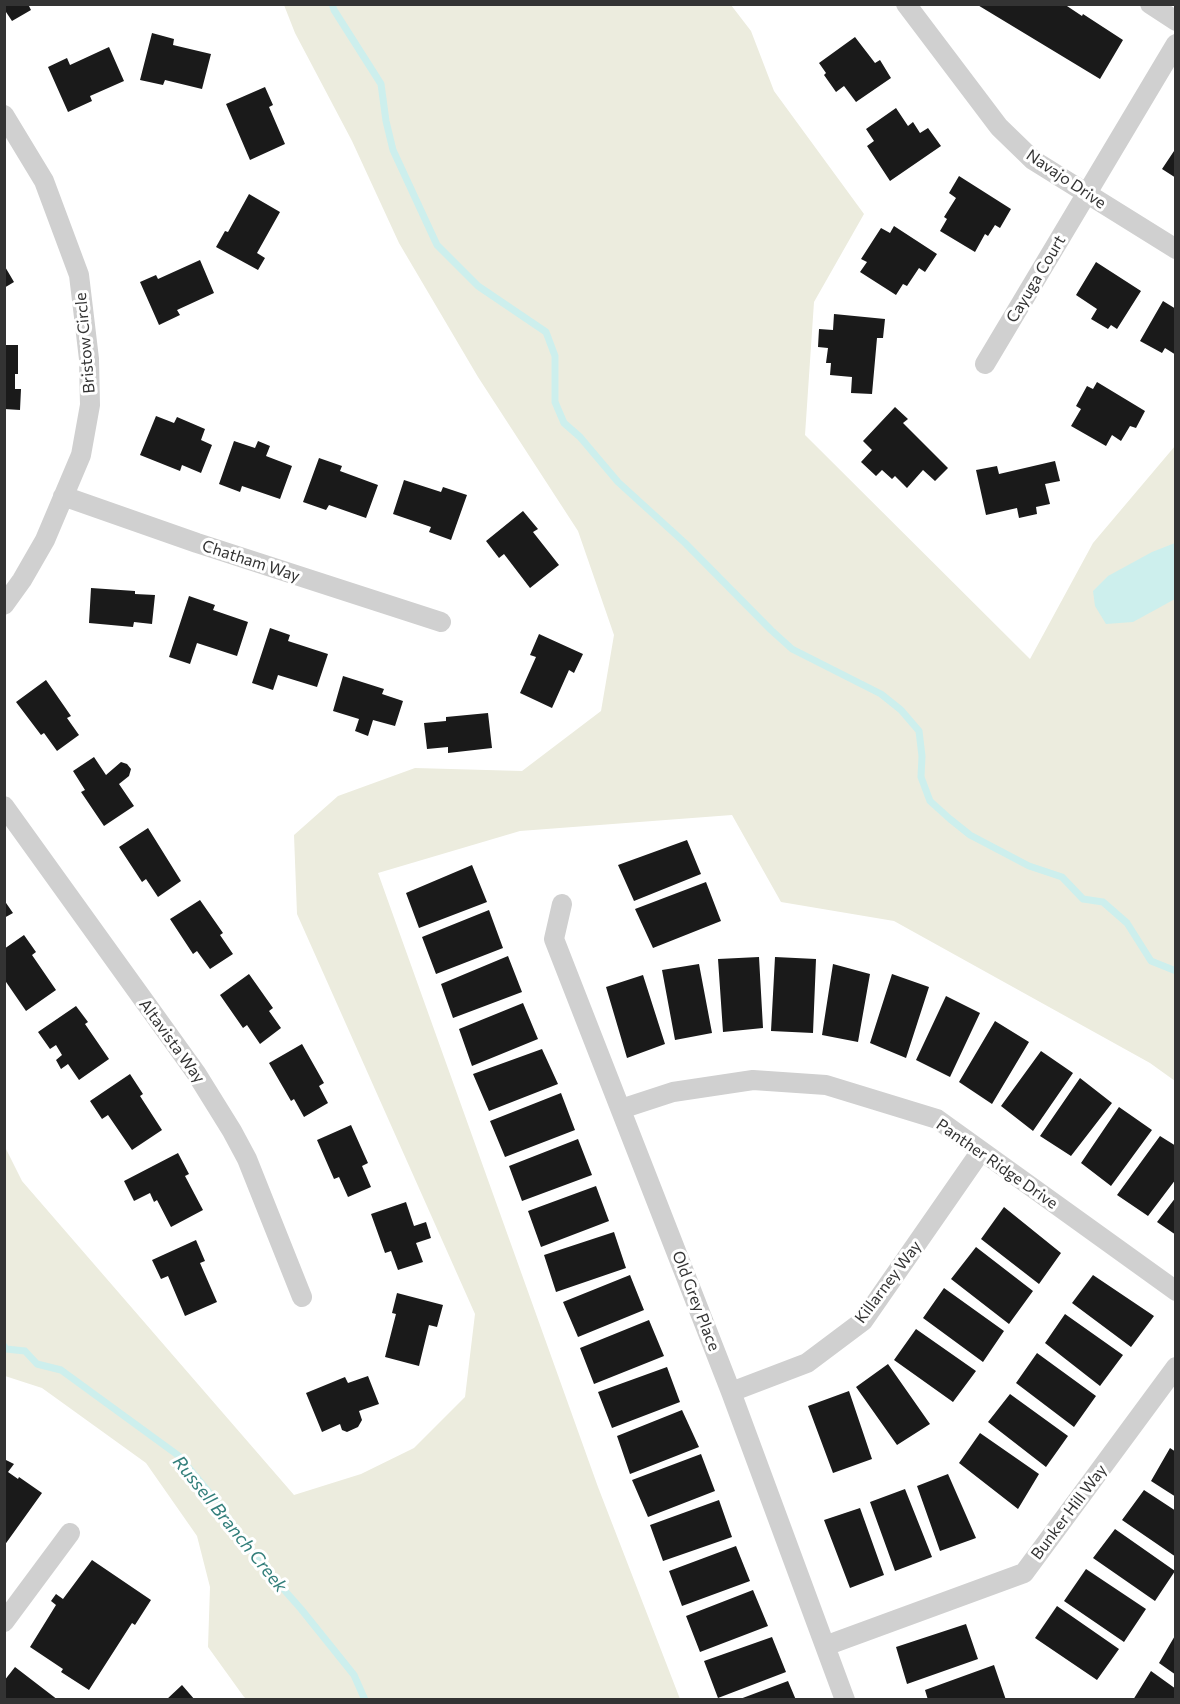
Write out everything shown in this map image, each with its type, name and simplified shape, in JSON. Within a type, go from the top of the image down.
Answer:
[{"type":"street","name":"Navajo Drive","points":[[906,4],[999,127],[1033,160],[1176,249]]},
{"type":"street","points":[[1150,4],[1176,21]]},
{"type":"street","name":"Cayuga Court","points":[[985,364],[1176,44]]},
{"type":"street","name":"Bristow Circle","points":[[4,115],[44,181],[78,275],[89,359],[90,405],[81,455],[45,540],[22,580],[4,605]]},
{"type":"street","name":"Chatham Way","points":[[63,495],[197,543],[441,622]]},
{"type":"street","name":"Altavista Way","points":[[4,806],[196,1073],[232,1131],[247,1159],[302,1297]]},
{"type":"street","name":"Old Grey Place","points":[[562,904],[554,939],[731,1392],[845,1700]]},
{"type":"street","name":"Panther Ridge Drive","points":[[621,1109],[674,1092],[753,1080],[826,1085],[937,1119],[1176,1292]]},
{"type":"street","name":"Killarney Way","points":[[731,1392],[807,1363],[863,1321],[981,1151]]},
{"type":"street","name":"Bunker Hill Way","points":[[825,1646],[1024,1573],[1176,1367]]},
{"type":"street","points":[[4,1622],[11,1601],[70,1533]]},
{"type":"shaded area","points":[[284,5],[731,5],[751,31],[774,91],[864,214],[814,302],[805,435],[1030,659],[1093,543],[1175,446],[1175,1081],[1150,1063],[894,921],[781,902],[732,815],[520,831],[378,873],[598,1487],[680,1699],[248,1700],[208,1647],[210,1587],[197,1536],[146,1463],[42,1388],[5,1376],[4,1145],[22,1181],[294,1495],[361,1474],[414,1448],[465,1397],[475,1314],[297,914],[294,835],[338,796],[415,768],[522,771],[601,711],[614,635],[578,531],[478,377],[399,243],[352,141],[295,33]]},
{"type":"water","points":[[1175,543],[1175,599],[1133,622],[1106,624],[1095,606],[1093,591],[1108,576],[1152,552]]},
{"type":"building","points":[[4,4],[28,4],[31,10],[12,21],[4,9]]},
{"type":"building","points":[[976,4],[1064,4],[1123,40],[1100,79]]},
{"type":"building","points":[[152,33],[174,39],[173,45],[211,54],[202,89],[165,80],[163,85],[140,80]]},
{"type":"building","points":[[855,37],[875,63],[880,60],[891,78],[856,102],[844,86],[836,92],[819,63]]},
{"type":"building","points":[[109,47],[124,81],[90,96],[92,101],[68,112],[48,67],[67,58],[70,65]]},
{"type":"building","points":[[265,87],[273,105],[269,107],[285,144],[250,160],[226,104]]},
{"type":"building","points":[[896,108],[908,126],[913,122],[920,133],[928,128],[941,146],[890,181],[867,146],[874,141],[866,129]]},
{"type":"building","points":[[1176,148],[1176,178],[1162,169]]},
{"type":"building","points":[[959,176],[1011,209],[1000,228],[995,225],[988,236],[985,234],[975,252],[940,231],[947,219],[944,217],[956,198],[949,193]]},
{"type":"building","points":[[249,194],[280,212],[257,253],[265,258],[258,270],[216,247],[225,231],[228,232]]},
{"type":"building","points":[[894,226],[937,254],[925,272],[919,268],[907,286],[903,284],[896,295],[860,272],[867,262],[861,259],[881,228],[890,233]]},
{"type":"building","points":[[200,260],[214,293],[177,310],[180,315],[159,325],[140,282],[156,275],[158,279]]},
{"type":"building","points":[[1096,262],[1141,291],[1117,329],[1111,325],[1108,329],[1091,319],[1097,309],[1076,295]]},
{"type":"building","points":[[4,265],[14,282],[4,288]]},
{"type":"building","points":[[1163,301],[1176,309],[1176,355],[1165,348],[1162,353],[1140,341]]},
{"type":"building","points":[[834,314],[885,319],[883,338],[877,338],[872,394],[851,393],[852,377],[830,375],[831,363],[826,363],[828,348],[818,347],[819,329],[833,330]]},
{"type":"building","points":[[4,345],[18,345],[18,374],[15,374],[15,389],[21,389],[20,410],[4,409]]},
{"type":"building","points":[[1097,382],[1145,411],[1136,428],[1130,426],[1121,441],[1112,435],[1106,446],[1071,426],[1081,409],[1076,406],[1087,386],[1093,389]]},
{"type":"building","points":[[895,407],[908,419],[903,423],[948,468],[935,481],[923,470],[907,488],[895,476],[892,479],[882,470],[876,476],[861,462],[872,450],[863,441]]},
{"type":"building","points":[[156,416],[174,423],[177,417],[205,429],[201,440],[212,445],[201,473],[182,465],[180,471],[140,455]]},
{"type":"building","points":[[234,441],[255,448],[258,441],[270,446],[266,456],[292,466],[280,499],[242,486],[240,492],[219,484]]},
{"type":"building","points":[[319,458],[342,466],[340,471],[378,485],[366,518],[329,505],[326,510],[303,502]]},
{"type":"building","points":[[1055,461],[1060,481],[1045,484],[1050,504],[1036,507],[1037,514],[1019,518],[1017,508],[986,515],[976,470],[997,466],[999,474]]},
{"type":"building","points":[[404,480],[441,492],[443,487],[467,495],[451,540],[429,532],[431,527],[393,514]]},
{"type":"building","points":[[523,511],[538,529],[533,532],[559,565],[530,588],[504,554],[499,558],[486,541]]},
{"type":"building","points":[[91,588],[135,591],[135,594],[155,595],[152,624],[134,622],[133,627],[89,623]]},
{"type":"building","points":[[189,596],[215,605],[213,610],[248,622],[237,656],[197,643],[190,664],[169,657]]},
{"type":"building","points":[[270,628],[290,635],[288,641],[328,654],[317,687],[278,675],[273,690],[252,683]]},
{"type":"building","points":[[539,634],[583,654],[574,673],[569,670],[552,708],[520,693],[536,657],[530,655]]},
{"type":"building","points":[[343,676],[384,689],[382,694],[403,701],[395,726],[373,720],[368,736],[355,731],[359,719],[333,711]]},
{"type":"building","points":[[46,680],[71,716],[67,718],[79,735],[57,751],[44,733],[41,735],[16,702]]},
{"type":"building","points":[[488,713],[492,748],[448,753],[448,747],[427,749],[424,723],[446,721],[446,717]]},
{"type":"building","points":[[94,757],[106,775],[121,762],[127,764],[131,769],[129,776],[119,784],[134,806],[104,826],[81,792],[85,790],[73,771]]},
{"type":"building","points":[[148,828],[181,881],[158,897],[146,879],[142,882],[119,847]]},
{"type":"building","points":[[687,840],[701,874],[634,901],[618,865]]},
{"type":"building","points":[[472,865],[487,902],[419,928],[406,893]]},
{"type":"building","points":[[706,882],[721,921],[653,948],[635,909]]},
{"type":"building","points":[[4,900],[13,913],[4,918]]},
{"type":"building","points":[[200,900],[223,933],[220,935],[233,954],[210,969],[197,951],[193,954],[170,919]]},
{"type":"building","points":[[489,910],[503,948],[436,974],[422,937]]},
{"type":"building","points":[[24,935],[36,952],[32,955],[56,990],[26,1011],[4,979],[4,949]]},
{"type":"building","points":[[508,956],[522,992],[453,1018],[441,984]]},
{"type":"building","points":[[759,957],[763,1028],[723,1032],[718,959]]},
{"type":"building","points":[[775,957],[816,959],[813,1033],[771,1031]]},
{"type":"building","points":[[699,964],[712,1033],[675,1040],[662,970]]},
{"type":"building","points":[[833,964],[870,974],[858,1042],[822,1035]]},
{"type":"building","points":[[249,974],[273,1008],[269,1011],[281,1028],[260,1044],[247,1025],[243,1028],[220,995]]},
{"type":"building","points":[[892,974],[929,987],[906,1058],[870,1043]]},
{"type":"building","points":[[643,975],[665,1044],[627,1058],[606,987]]},
{"type":"building","points":[[946,996],[980,1013],[950,1077],[916,1060]]},
{"type":"building","points":[[523,1003],[538,1039],[472,1066],[459,1029]]},
{"type":"building","points":[[76,1006],[88,1022],[85,1024],[109,1059],[79,1080],[68,1064],[61,1069],[56,1060],[62,1055],[56,1045],[50,1049],[38,1032]]},
{"type":"building","points":[[995,1021],[1029,1042],[992,1104],[959,1082]]},
{"type":"building","points":[[302,1044],[324,1083],[319,1086],[328,1103],[304,1117],[294,1099],[291,1101],[269,1063]]},
{"type":"building","points":[[542,1049],[558,1084],[489,1111],[473,1074]]},
{"type":"building","points":[[1041,1051],[1073,1073],[1033,1131],[1001,1106]]},
{"type":"building","points":[[130,1074],[143,1094],[140,1096],[162,1130],[132,1150],[108,1115],[102,1119],[90,1101]]},
{"type":"building","points":[[1080,1078],[1112,1103],[1071,1156],[1040,1136]]},
{"type":"building","points":[[561,1093],[575,1130],[505,1157],[490,1121]]},
{"type":"building","points":[[1119,1107],[1152,1130],[1111,1186],[1081,1163]]},
{"type":"building","points":[[351,1125],[368,1163],[362,1166],[371,1187],[348,1197],[339,1177],[334,1179],[317,1140]]},
{"type":"building","points":[[1160,1136],[1176,1146],[1176,1179],[1148,1216],[1117,1195]]},
{"type":"building","points":[[578,1139],[592,1175],[522,1201],[509,1166]]},
{"type":"building","points":[[178,1153],[189,1174],[185,1176],[203,1210],[171,1227],[157,1200],[154,1202],[150,1193],[134,1201],[124,1181]]},
{"type":"building","points":[[596,1186],[609,1221],[541,1247],[528,1211]]},
{"type":"building","points":[[1176,1197],[1176,1235],[1157,1222]]},
{"type":"building","points":[[406,1202],[414,1226],[426,1222],[431,1238],[416,1243],[423,1262],[398,1270],[391,1251],[385,1253],[371,1214]]},
{"type":"building","points":[[1004,1207],[1061,1253],[1039,1284],[981,1239]]},
{"type":"building","points":[[614,1232],[626,1268],[556,1292],[544,1255]]},
{"type":"building","points":[[196,1240],[205,1261],[200,1263],[217,1302],[185,1316],[168,1276],[161,1279],[152,1260]]},
{"type":"building","points":[[976,1247],[1033,1291],[1009,1324],[951,1279]]},
{"type":"building","points":[[630,1275],[644,1310],[578,1337],[563,1302]]},
{"type":"building","points":[[1093,1275],[1154,1316],[1131,1347],[1072,1303]]},
{"type":"building","points":[[944,1288],[1004,1331],[983,1362],[923,1318]]},
{"type":"building","points":[[397,1293],[443,1305],[437,1327],[429,1325],[419,1366],[385,1357],[396,1314],[392,1313]]},
{"type":"building","points":[[1065,1314],[1123,1355],[1100,1386],[1045,1343]]},
{"type":"building","points":[[649,1320],[664,1356],[594,1384],[580,1348]]},
{"type":"building","points":[[916,1329],[976,1371],[953,1402],[894,1360]]},
{"type":"building","points":[[1037,1353],[1096,1396],[1074,1427],[1016,1383]]},
{"type":"building","points":[[888,1364],[930,1424],[897,1445],[856,1387]]},
{"type":"building","points":[[667,1367],[680,1402],[612,1428],[598,1392]]},
{"type":"building","points":[[368,1376],[379,1404],[359,1411],[362,1420],[358,1427],[347,1432],[342,1430],[340,1424],[322,1432],[306,1393],[345,1377],[348,1383]]},
{"type":"building","points":[[849,1391],[872,1459],[833,1473],[808,1406]]},
{"type":"building","points":[[1010,1394],[1068,1436],[1046,1467],[988,1422]]},
{"type":"building","points":[[682,1410],[699,1447],[630,1474],[617,1436]]},
{"type":"building","points":[[980,1433],[1039,1474],[1018,1509],[959,1463]]},
{"type":"building","points":[[1170,1448],[1176,1452],[1176,1497],[1151,1481]]},
{"type":"building","points":[[701,1454],[715,1491],[648,1517],[632,1480]]},
{"type":"building","points":[[4,1459],[14,1464],[8,1472],[42,1493],[4,1546]]},
{"type":"building","points":[[948,1474],[976,1538],[940,1551],[917,1486]]},
{"type":"building","points":[[905,1489],[932,1557],[895,1571],[870,1502]]},
{"type":"building","points":[[1144,1490],[1176,1511],[1176,1557],[1122,1520]]},
{"type":"building","points":[[719,1500],[732,1537],[663,1561],[650,1525]]},
{"type":"building","points":[[860,1508],[884,1575],[850,1588],[824,1520]]},
{"type":"building","points":[[1115,1529],[1175,1571],[1155,1601],[1093,1558]]},
{"type":"building","points":[[736,1546],[750,1581],[682,1606],[669,1571]]},
{"type":"building","points":[[92,1560],[151,1600],[135,1625],[132,1623],[89,1690],[61,1672],[63,1669],[30,1647],[56,1605],[51,1601],[56,1594],[63,1599]]},
{"type":"building","points":[[1086,1569],[1146,1609],[1124,1642],[1064,1601]]},
{"type":"building","points":[[753,1590],[768,1626],[700,1652],[686,1616]]},
{"type":"building","points":[[1057,1606],[1119,1649],[1097,1680],[1035,1638]]},
{"type":"building","points":[[966,1624],[978,1659],[907,1684],[896,1647]]},
{"type":"building","points":[[1176,1634],[1176,1675],[1159,1663]]},
{"type":"building","points":[[772,1637],[786,1672],[718,1698],[704,1661]]},
{"type":"building","points":[[994,1665],[1006,1700],[928,1700],[925,1690]]},
{"type":"building","points":[[15,1667],[58,1700],[4,1700],[4,1681]]},
{"type":"building","points":[[1151,1671],[1176,1689],[1176,1700],[1133,1700]]},
{"type":"building","points":[[788,1681],[796,1700],[740,1700],[740,1699]]},
{"type":"building","points":[[182,1685],[195,1700],[166,1700]]},
{"type":"waterway","points":[[332,4],[381,84],[393,150],[437,245],[478,286],[546,332],[555,356],[555,402],[564,423],[580,437],[618,482],[685,543],[792,649],[881,694],[901,710],[919,731],[922,756],[921,777],[930,801],[950,819],[970,835],[1029,866],[1062,877],[1083,899],[1103,902],[1127,923],[1151,961],[1176,971]]},
{"type":"waterway","name":"Russell Branch Creek","points":[[4,1346],[6,1349],[25,1351],[37,1364],[61,1370],[179,1456],[217,1502],[257,1559],[354,1675],[365,1700]]}]
